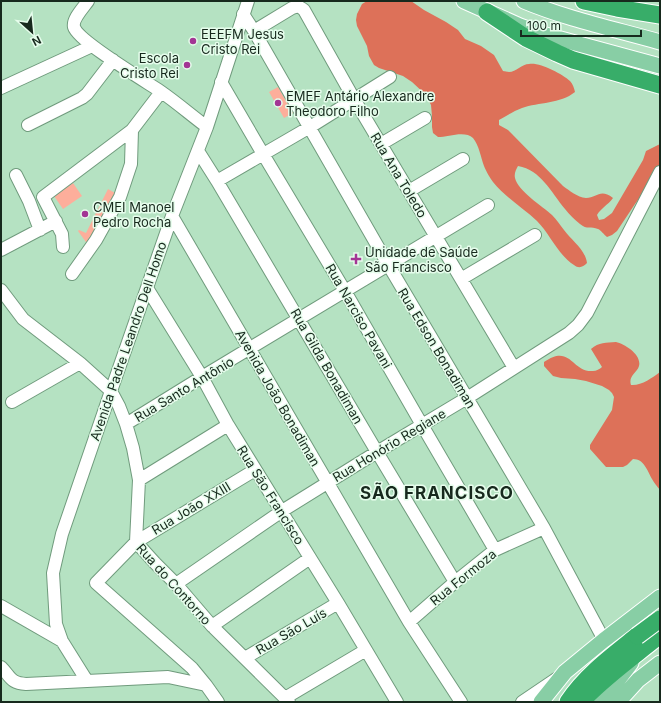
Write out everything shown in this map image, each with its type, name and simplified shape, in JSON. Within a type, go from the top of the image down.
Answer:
[{"type":"highway","points":[[584,1],[660,15]]},
{"type":"highway","points":[[487,12],[526,38],[573,60],[660,85]]},
{"type":"highway","points":[[580,702],[640,646],[660,619]]},
{"type":"highway","points":[[568,702],[588,678],[612,656],[640,646],[660,636]]},
{"type":"main road","points":[[464,1],[520,26],[542,34],[660,66]]},
{"type":"main road","points":[[524,1],[585,22],[660,42]]},
{"type":"main road","points":[[541,702],[565,672],[604,640],[660,598]]},
{"type":"main road","points":[[630,621],[646,617],[660,622]]},
{"type":"main road","points":[[601,702],[640,646]]},
{"type":"main road","points":[[618,702],[638,680],[660,663]]},
{"type":"street","points":[[88,1],[75,20],[73,25],[75,30],[92,46],[161,92],[207,127]]},
{"type":"street","name":"Avenida Padre Leandro Dell Homo","points":[[87,680],[62,641],[56,624],[53,573],[62,534],[110,391],[172,216],[207,127],[248,1]]},
{"type":"street","name":"Rua Ana Toledo","points":[[254,31],[292,8],[300,6],[304,10],[354,99],[514,368]]},
{"type":"street","name":"Rua Edson Bonadiman","points":[[244,14],[388,266],[544,528],[604,640]]},
{"type":"street","points":[[1,88],[92,46]]},
{"type":"street","points":[[28,125],[82,98],[87,94],[113,60]]},
{"type":"street","points":[[217,181],[310,128],[390,77]]},
{"type":"street","name":"Rua Narciso Pavani","points":[[221,82],[345,291],[495,550]]},
{"type":"street","points":[[29,201],[43,197],[132,130],[161,92]]},
{"type":"street","points":[[381,144],[425,118]]},
{"type":"street","points":[[72,274],[96,240],[120,197],[131,164],[132,130]]},
{"type":"street","name":"Rua Gilda Bonadiman","points":[[198,151],[455,582]]},
{"type":"street","points":[[409,191],[463,159]]},
{"type":"street","name":"Rua Honório Regiane","points":[[176,584],[327,482],[467,398],[569,333],[578,325],[587,313],[660,172]]},
{"type":"street","points":[[16,175],[29,201],[40,230]]},
{"type":"street","points":[[43,197],[62,234],[63,247]]},
{"type":"street","name":"Rua Santo Antônio","points":[[126,424],[488,205]]},
{"type":"street","name":"Avenida João Bonadiman","points":[[172,216],[408,622],[461,702]]},
{"type":"street","points":[[2,248],[56,221]]},
{"type":"street","points":[[461,279],[535,235]]},
{"type":"street","name":"Rua São Francisco","points":[[147,288],[202,377],[255,470],[282,511],[397,702]]},
{"type":"street","name":"Rua do Contorno","points":[[1,290],[23,319],[80,363],[110,391],[119,406],[133,448],[139,480],[136,542],[176,584],[212,626],[287,700]]},
{"type":"street","points":[[12,402],[80,363]]},
{"type":"street","points":[[139,480],[228,425]]},
{"type":"street","name":"Rua João XXIII","points":[[206,685],[192,668],[96,583],[136,542],[255,470]]},
{"type":"street","name":"Rua Formoza","points":[[408,622],[495,550],[544,528]]},
{"type":"street","points":[[212,626],[310,558]]},
{"type":"street","name":"Rua São Luís","points":[[245,658],[338,603]]},
{"type":"street","points":[[1,606],[62,641]]},
{"type":"street","points":[[287,700],[366,650]]},
{"type":"street","points":[[1,667],[11,679],[17,683],[26,684],[168,677],[206,685],[218,702]]},
{"type":"street","points":[[522,702],[565,672]]},
{"type":"shaded area","points":[[367,1],[411,1],[458,30],[465,39],[481,46],[494,55],[503,71],[512,72],[526,64],[534,64],[551,69],[570,81],[575,92],[569,96],[556,101],[519,109],[499,120],[499,125],[508,130],[563,186],[571,192],[586,198],[599,194],[605,194],[613,198],[600,210],[597,215],[599,220],[604,219],[612,213],[643,160],[646,151],[660,144],[660,165],[658,170],[617,231],[607,237],[598,229],[585,227],[580,224],[567,211],[539,177],[526,168],[518,166],[515,172],[517,183],[525,193],[552,215],[584,253],[587,263],[581,267],[578,267],[568,261],[537,221],[498,187],[486,170],[473,138],[466,134],[438,137],[433,133],[431,105],[426,95],[403,76],[374,65],[357,26],[356,20],[362,4]]},
{"type":"shaded area","points":[[278,87],[293,113],[284,118],[269,92]]},
{"type":"shaded area","points":[[73,183],[82,196],[63,209],[54,196]]},
{"type":"shaded area","points":[[108,189],[115,193],[88,245],[78,231],[79,230],[86,233]]},
{"type":"shaded area","points":[[616,342],[624,345],[638,358],[639,366],[631,379],[631,385],[642,383],[660,372],[660,490],[643,463],[637,459],[633,459],[623,467],[606,467],[590,449],[590,445],[612,410],[614,397],[612,393],[602,386],[586,381],[553,376],[544,366],[544,362],[553,357],[560,356],[571,360],[580,368],[593,371],[597,370],[602,367],[591,349],[600,344]]},
{"type":"place","name":"EEEFM Jesus Cristo Rei","points":[[193,41]]},
{"type":"place","name":"Escola Cristo Rei","points":[[187,65]]},
{"type":"place","name":"EMEF Antário Alexandre Theodoro Filho","points":[[278,103]]},
{"type":"place","name":"CMEI Manoel Pedro Rocha","points":[[85,214]]},
{"type":"place","name":"Unidade de Saúde São Francisco","points":[[356,259]]},
{"type":"district","name":"SÃO FRANCISCO","points":[[437,493]]}]
